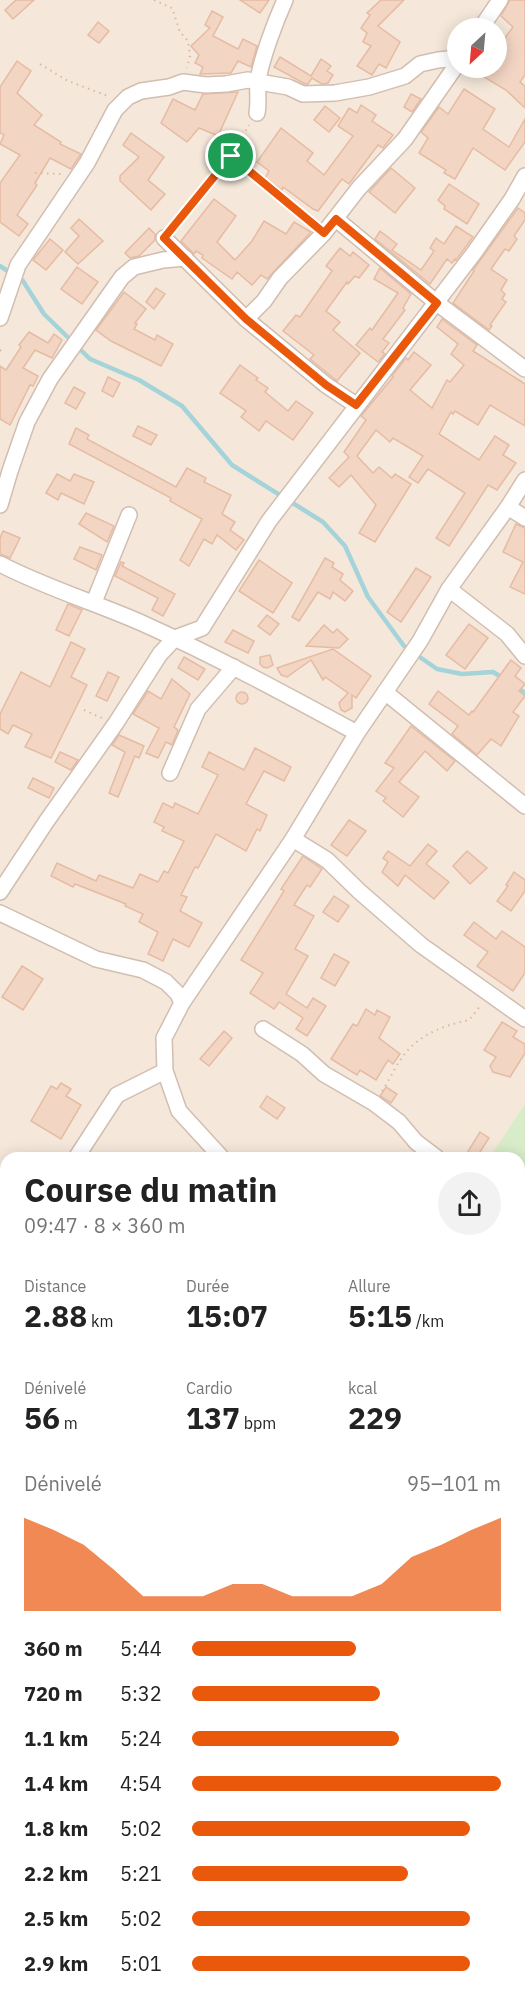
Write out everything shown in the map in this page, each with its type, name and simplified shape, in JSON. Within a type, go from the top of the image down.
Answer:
[{"type":"street","points":[[257,113],[258,82],[285,0]]},
{"type":"street","points":[[488,18],[500,0]]},
{"type":"street","points":[[0,318],[18,265],[79,176],[114,110],[128,97],[141,91],[169,87],[183,82],[206,85],[248,80],[288,87],[303,94],[335,93],[369,87],[405,76],[420,64],[447,59]]},
{"type":"street","points":[[246,319],[264,302],[280,278],[324,233],[359,188],[405,139],[448,78]]},
{"type":"street","points":[[0,892],[116,723],[160,654],[175,638],[202,628],[269,521],[356,405],[437,303],[506,208],[525,176]]},
{"type":"street","points":[[336,219],[437,303],[525,369]]},
{"type":"street","points":[[164,238],[246,319],[326,385],[356,405]]},
{"type":"street","points":[[0,505],[27,422],[50,378],[122,277],[134,267],[163,260],[185,258]]},
{"type":"street","points":[[217,1152],[179,1111],[165,1071],[164,1038],[182,1003],[293,839],[357,734],[420,641],[448,589],[525,480]]},
{"type":"street","points":[[508,507],[525,518]]},
{"type":"street","points":[[94,602],[129,515]]},
{"type":"street","points":[[0,564],[175,638],[234,667],[357,734]]},
{"type":"street","points":[[448,589],[507,634],[525,656]]},
{"type":"street","points":[[170,773],[198,709],[234,667]]},
{"type":"street","points":[[385,692],[525,806]]},
{"type":"street","points":[[293,839],[327,860],[421,945],[525,1019]]},
{"type":"street","points":[[0,913],[96,958],[143,970],[166,982],[178,994],[182,1003]]},
{"type":"street","points":[[263,1029],[302,1054],[341,1086],[374,1103],[399,1122],[416,1142],[429,1152]]},
{"type":"street","points":[[80,1152],[117,1095],[165,1071]]},
{"type":"path","points":[[154,0],[172,8],[180,32],[188,41],[190,56],[183,82]]},
{"type":"path","points":[[40,64],[68,81],[105,96],[128,97]]},
{"type":"path","points":[[164,238],[231,156],[257,113]]},
{"type":"path","points":[[231,156],[324,233]]},
{"type":"path","points":[[35,173],[79,176]]},
{"type":"path","points":[[84,710],[116,723]]},
{"type":"path","points":[[374,1103],[407,1050],[419,1039],[444,1026],[469,1020],[490,993]]},
{"type":"shaded area","points":[[0,0],[525,0],[525,1152],[0,1152]]},
{"type":"green space","points":[[525,1104],[525,1152],[493,1152]]},
{"type":"building","points":[[16,0],[34,0],[13,19],[5,10]]},
{"type":"building","points":[[240,0],[269,0],[260,13]]},
{"type":"building","points":[[381,0],[404,0],[378,26],[400,42],[386,68],[379,64],[372,75],[357,66],[371,46],[363,42],[367,33],[361,28],[370,15],[367,13]]},
{"type":"building","points":[[510,0],[525,0],[525,75],[520,82],[525,86],[525,108],[506,90],[486,78],[507,78],[507,35],[513,27],[507,22],[507,18],[501,16]]},
{"type":"building","points":[[212,11],[223,17],[213,36],[238,49],[243,39],[257,46],[251,67],[238,61],[231,73],[200,74],[203,67],[195,63],[199,55],[191,46],[210,28],[205,25]]},
{"type":"building","points":[[98,22],[109,31],[99,43],[88,35]]},
{"type":"building","points":[[280,57],[311,76],[321,59],[331,66],[327,71],[333,75],[328,83],[322,84],[312,78],[308,84],[305,84],[274,67]]},
{"type":"building","points":[[17,61],[31,71],[17,93],[42,115],[34,125],[61,142],[60,144],[81,154],[71,169],[50,158],[35,183],[37,185],[17,215],[28,224],[19,236],[0,222],[0,183],[20,155],[0,144],[4,135],[0,133],[0,87]]},
{"type":"building","points":[[464,89],[495,109],[483,129],[509,147],[525,119],[525,142],[505,170],[473,148],[455,179],[444,173],[446,170],[419,153],[428,138],[421,132],[439,107],[448,114]]},
{"type":"building","points":[[238,92],[218,136],[199,128],[187,142],[161,123],[173,99],[195,110],[203,94]]},
{"type":"building","points":[[411,94],[421,99],[412,112],[404,107]]},
{"type":"building","points":[[361,105],[376,115],[372,121],[393,135],[383,148],[378,145],[349,184],[342,179],[318,211],[283,187],[282,190],[265,178],[269,171],[257,162],[281,128],[313,153],[307,161],[324,175],[353,136],[338,126],[349,108],[357,113]]},
{"type":"building","points":[[325,106],[340,118],[329,132],[314,120]]},
{"type":"building","points":[[131,133],[164,157],[148,180],[165,194],[151,210],[120,181],[120,176],[139,157],[123,145]]},
{"type":"building","points":[[391,168],[415,188],[395,213],[369,192]]},
{"type":"building","points":[[449,184],[479,204],[467,224],[444,209],[445,206],[438,200]]},
{"type":"building","points":[[214,199],[236,216],[217,242],[235,260],[252,241],[264,221],[286,234],[294,222],[311,232],[267,279],[261,275],[252,285],[237,272],[232,279],[202,258],[203,255],[196,251],[194,254],[181,241]]},
{"type":"building","points":[[518,208],[525,213],[525,220],[514,236],[517,239],[509,251],[505,249],[491,269],[507,280],[501,290],[505,294],[502,299],[506,302],[489,330],[453,303],[473,270]]},
{"type":"building","points":[[79,219],[103,241],[78,264],[65,252],[79,236],[71,228]]},
{"type":"building","points":[[456,226],[473,237],[456,260],[452,263],[447,259],[430,284],[375,239],[380,231],[397,244],[392,250],[421,270],[434,251],[430,248],[436,238],[444,244]]},
{"type":"building","points":[[149,228],[155,234],[155,240],[139,256],[130,258],[125,253]]},
{"type":"building","points":[[50,239],[63,250],[46,270],[33,260]]},
{"type":"building","points":[[340,248],[350,256],[353,252],[369,265],[359,278],[355,276],[348,284],[347,282],[326,311],[340,322],[333,330],[360,353],[337,381],[310,359],[314,355],[283,331],[296,315],[300,317],[332,271],[326,266]]},
{"type":"building","points":[[77,267],[98,282],[82,304],[61,289]]},
{"type":"building","points":[[380,268],[411,294],[403,308],[405,310],[383,339],[389,343],[382,352],[385,354],[378,362],[356,345],[370,328],[372,330],[398,293],[374,279]]},
{"type":"building","points":[[156,288],[165,294],[154,309],[146,302]]},
{"type":"building","points":[[124,292],[146,309],[135,323],[137,324],[134,329],[155,340],[157,335],[173,344],[161,366],[111,341],[96,330]]},
{"type":"building","points":[[442,319],[477,345],[473,351],[525,384],[525,426],[490,405],[478,425],[455,411],[453,414],[451,412],[439,434],[479,460],[495,436],[509,445],[503,455],[516,463],[497,490],[488,485],[449,546],[436,538],[465,493],[428,469],[418,483],[409,477],[423,456],[393,438],[390,442],[376,430],[357,456],[373,473],[379,467],[392,478],[395,474],[411,484],[375,542],[359,533],[376,505],[351,475],[339,487],[329,478],[349,457],[344,452],[366,420],[361,416],[406,358],[408,360],[414,352],[431,365],[410,390],[432,408],[447,380],[450,382],[464,365],[451,354],[458,344],[437,327]]},
{"type":"building","points":[[29,332],[48,343],[54,334],[62,340],[52,358],[35,350],[23,368],[38,376],[33,386],[30,385],[10,425],[0,419],[0,366],[6,370],[21,347],[19,345]]},
{"type":"building","points":[[240,365],[258,378],[256,380],[268,388],[265,392],[288,411],[296,401],[313,413],[293,440],[266,421],[259,431],[241,417],[246,411],[220,393]]},
{"type":"building","points":[[108,377],[120,383],[113,397],[102,391]]},
{"type":"building","points":[[74,387],[85,393],[76,409],[65,403]]},
{"type":"building","points":[[138,426],[157,435],[151,445],[133,436]]},
{"type":"building","points":[[76,428],[89,435],[87,439],[176,487],[187,468],[206,478],[204,482],[231,495],[222,514],[235,522],[230,530],[244,540],[236,550],[217,535],[212,544],[204,539],[189,566],[180,560],[202,519],[170,501],[171,498],[69,444]]},
{"type":"building","points":[[57,474],[70,481],[74,474],[94,482],[84,504],[61,493],[58,500],[46,493]]},
{"type":"building","points":[[86,513],[114,526],[107,542],[79,524]]},
{"type":"building","points":[[516,524],[525,528],[525,594],[510,587],[523,562],[503,552]]},
{"type":"building","points":[[3,531],[20,538],[10,558],[0,554],[0,538]]},
{"type":"building","points":[[80,547],[102,555],[96,570],[74,559]]},
{"type":"building","points":[[325,558],[334,563],[332,567],[343,574],[340,580],[353,591],[345,601],[333,592],[330,599],[318,592],[299,621],[292,617]]},
{"type":"building","points":[[259,560],[292,583],[273,613],[239,591]]},
{"type":"building","points":[[121,562],[124,563],[122,566],[175,594],[163,616],[152,610],[158,598],[115,576]]},
{"type":"building","points":[[416,568],[431,577],[401,622],[387,612]]},
{"type":"building","points":[[68,604],[82,610],[69,636],[56,630]]},
{"type":"building","points":[[267,615],[279,624],[270,635],[258,626]]},
{"type":"building","points":[[469,624],[488,638],[465,669],[446,655]]},
{"type":"building","points":[[324,625],[333,633],[337,629],[348,639],[339,648],[306,646]]},
{"type":"building","points":[[233,630],[254,641],[248,653],[225,642]]},
{"type":"building","points":[[71,642],[85,649],[71,677],[87,685],[51,758],[25,747],[32,734],[13,725],[8,734],[0,729],[0,714],[21,672],[50,687]]},
{"type":"building","points":[[333,649],[371,676],[356,698],[352,695],[352,708],[345,712],[341,710],[339,703],[348,693],[325,677],[323,680],[311,660],[287,677],[281,675],[277,668]]},
{"type":"building","points":[[270,655],[273,665],[263,667],[260,664],[260,657]]},
{"type":"building","points":[[184,657],[205,669],[198,680],[178,668]]},
{"type":"building","points":[[511,660],[521,668],[515,676],[525,684],[519,691],[525,696],[513,712],[519,716],[501,746],[491,739],[477,755],[452,734],[458,726],[429,704],[438,691],[469,715]]},
{"type":"building","points":[[108,672],[119,677],[107,701],[96,696]]},
{"type":"building","points":[[172,679],[190,694],[174,727],[178,730],[172,745],[166,742],[158,758],[146,753],[159,728],[133,714],[148,691],[161,699]]},
{"type":"building","points":[[242,692],[248,698],[242,704],[236,698]]},
{"type":"building","points":[[411,726],[455,761],[447,771],[425,751],[399,782],[419,797],[403,817],[383,801],[386,798],[376,791],[394,768],[385,763]]},
{"type":"building","points":[[119,735],[144,746],[139,758],[135,756],[118,797],[109,793],[125,752],[112,745]]},
{"type":"building","points":[[255,748],[291,767],[284,781],[264,771],[246,804],[267,815],[260,831],[257,829],[246,851],[216,834],[198,868],[195,867],[181,895],[187,897],[180,911],[202,923],[189,947],[173,939],[163,961],[148,954],[158,932],[139,922],[143,914],[125,906],[126,904],[75,884],[73,887],[51,876],[57,863],[96,881],[99,875],[133,888],[140,874],[158,882],[164,871],[168,873],[184,841],[162,831],[164,827],[154,822],[163,803],[173,808],[175,803],[198,814],[218,775],[202,767],[209,752],[244,770]]},
{"type":"building","points":[[60,752],[78,760],[71,770],[55,762]]},
{"type":"building","points":[[33,778],[54,788],[49,798],[28,788]]},
{"type":"building","points":[[349,820],[366,831],[347,856],[331,845]]},
{"type":"building","points":[[428,844],[437,851],[426,864],[449,882],[434,899],[405,875],[398,886],[382,872],[388,862],[383,858],[388,851],[410,866]]},
{"type":"building","points":[[467,851],[487,868],[470,884],[453,866]]},
{"type":"building","points":[[303,856],[322,869],[310,887],[307,885],[294,905],[314,916],[295,949],[308,956],[286,994],[307,1008],[313,998],[326,1006],[307,1036],[296,1029],[303,1018],[279,1002],[274,1009],[250,993],[263,973],[241,960],[284,891],[281,889]]},
{"type":"building","points":[[514,872],[525,880],[525,891],[511,911],[497,901],[508,886],[506,885]]},
{"type":"building","points":[[334,896],[349,906],[338,922],[323,912]]},
{"type":"building","points":[[474,922],[496,939],[502,931],[525,947],[525,973],[513,991],[477,966],[488,952],[464,935]]},
{"type":"building","points":[[334,954],[349,962],[335,986],[321,978]]},
{"type":"building","points":[[22,966],[43,979],[23,1010],[2,997]]},
{"type":"building","points":[[366,1009],[375,1015],[377,1010],[390,1017],[379,1038],[400,1054],[393,1064],[388,1060],[376,1080],[360,1070],[357,1075],[331,1059],[353,1024],[357,1026]]},
{"type":"building","points":[[502,1022],[517,1031],[513,1037],[525,1044],[525,1053],[510,1077],[493,1072],[490,1066],[496,1057],[484,1050]]},
{"type":"building","points":[[224,1031],[232,1038],[209,1066],[200,1059]]},
{"type":"building","points":[[61,1083],[71,1089],[66,1096],[81,1105],[61,1139],[31,1121],[51,1086],[57,1089]]},
{"type":"building","points":[[386,1087],[397,1094],[391,1103],[380,1096]]},
{"type":"building","points":[[267,1096],[285,1108],[277,1119],[260,1107]]},
{"type":"building","points":[[480,1132],[489,1138],[480,1152],[468,1152]]},
{"type":"waterway","points":[[0,266],[23,281],[44,314],[90,359],[139,380],[182,406],[232,465],[323,522],[345,546],[368,597],[404,646],[437,669],[462,674],[493,672],[503,678]]},
{"type":"waterway","points":[[515,686],[525,693]]},
{"type":"route","points":[[231,156],[324,233],[336,219],[437,303],[356,405],[326,385],[246,319],[164,238],[212,176],[231,156]]}]
